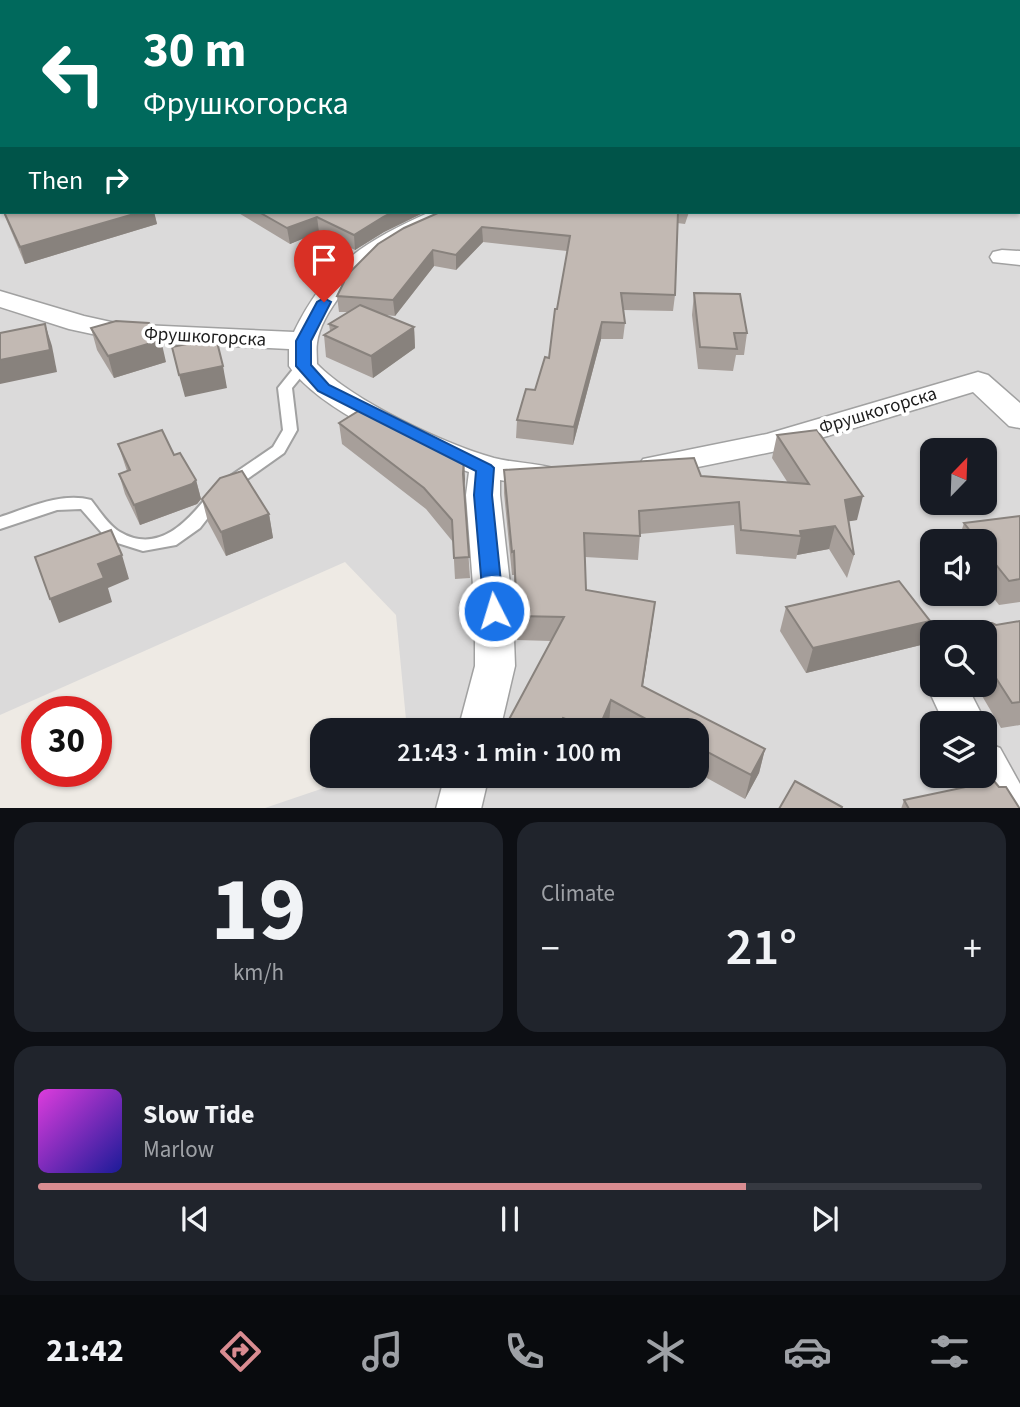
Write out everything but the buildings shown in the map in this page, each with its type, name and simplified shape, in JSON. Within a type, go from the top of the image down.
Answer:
[{"type":"street","points":[[443,214],[392,237],[366,255],[334,286],[313,318],[303,353],[324,388],[485,468],[519,475],[566,477]]},
{"type":"street","name":"Фрушкогорска","points":[[0,299],[78,323],[120,332],[303,353]]},
{"type":"street","name":"Фрушкогорска","points":[[631,470],[770,443],[978,381],[1020,419]]},
{"type":"street","points":[[482,718],[495,666],[494,611],[483,495],[485,468]]},
{"type":"street","points":[[997,784],[1010,808]]},
{"type":"street","points":[[458,808],[463,788]]},
{"type":"lane","points":[[0,523],[56,505],[85,504],[114,536],[143,545],[170,541],[194,524],[211,502],[235,479],[279,450],[290,430],[285,388],[303,353]]},
{"type":"shaded area","points":[[0,214],[1020,214],[1020,808],[265,808],[324,788],[709,788],[709,718],[406,718],[396,615],[345,562],[43,696],[21,696],[21,706],[0,715]]},
{"type":"route","points":[[324,302],[303,341],[303,366],[324,388],[439,448],[485,468],[483,495],[494,611]]}]
